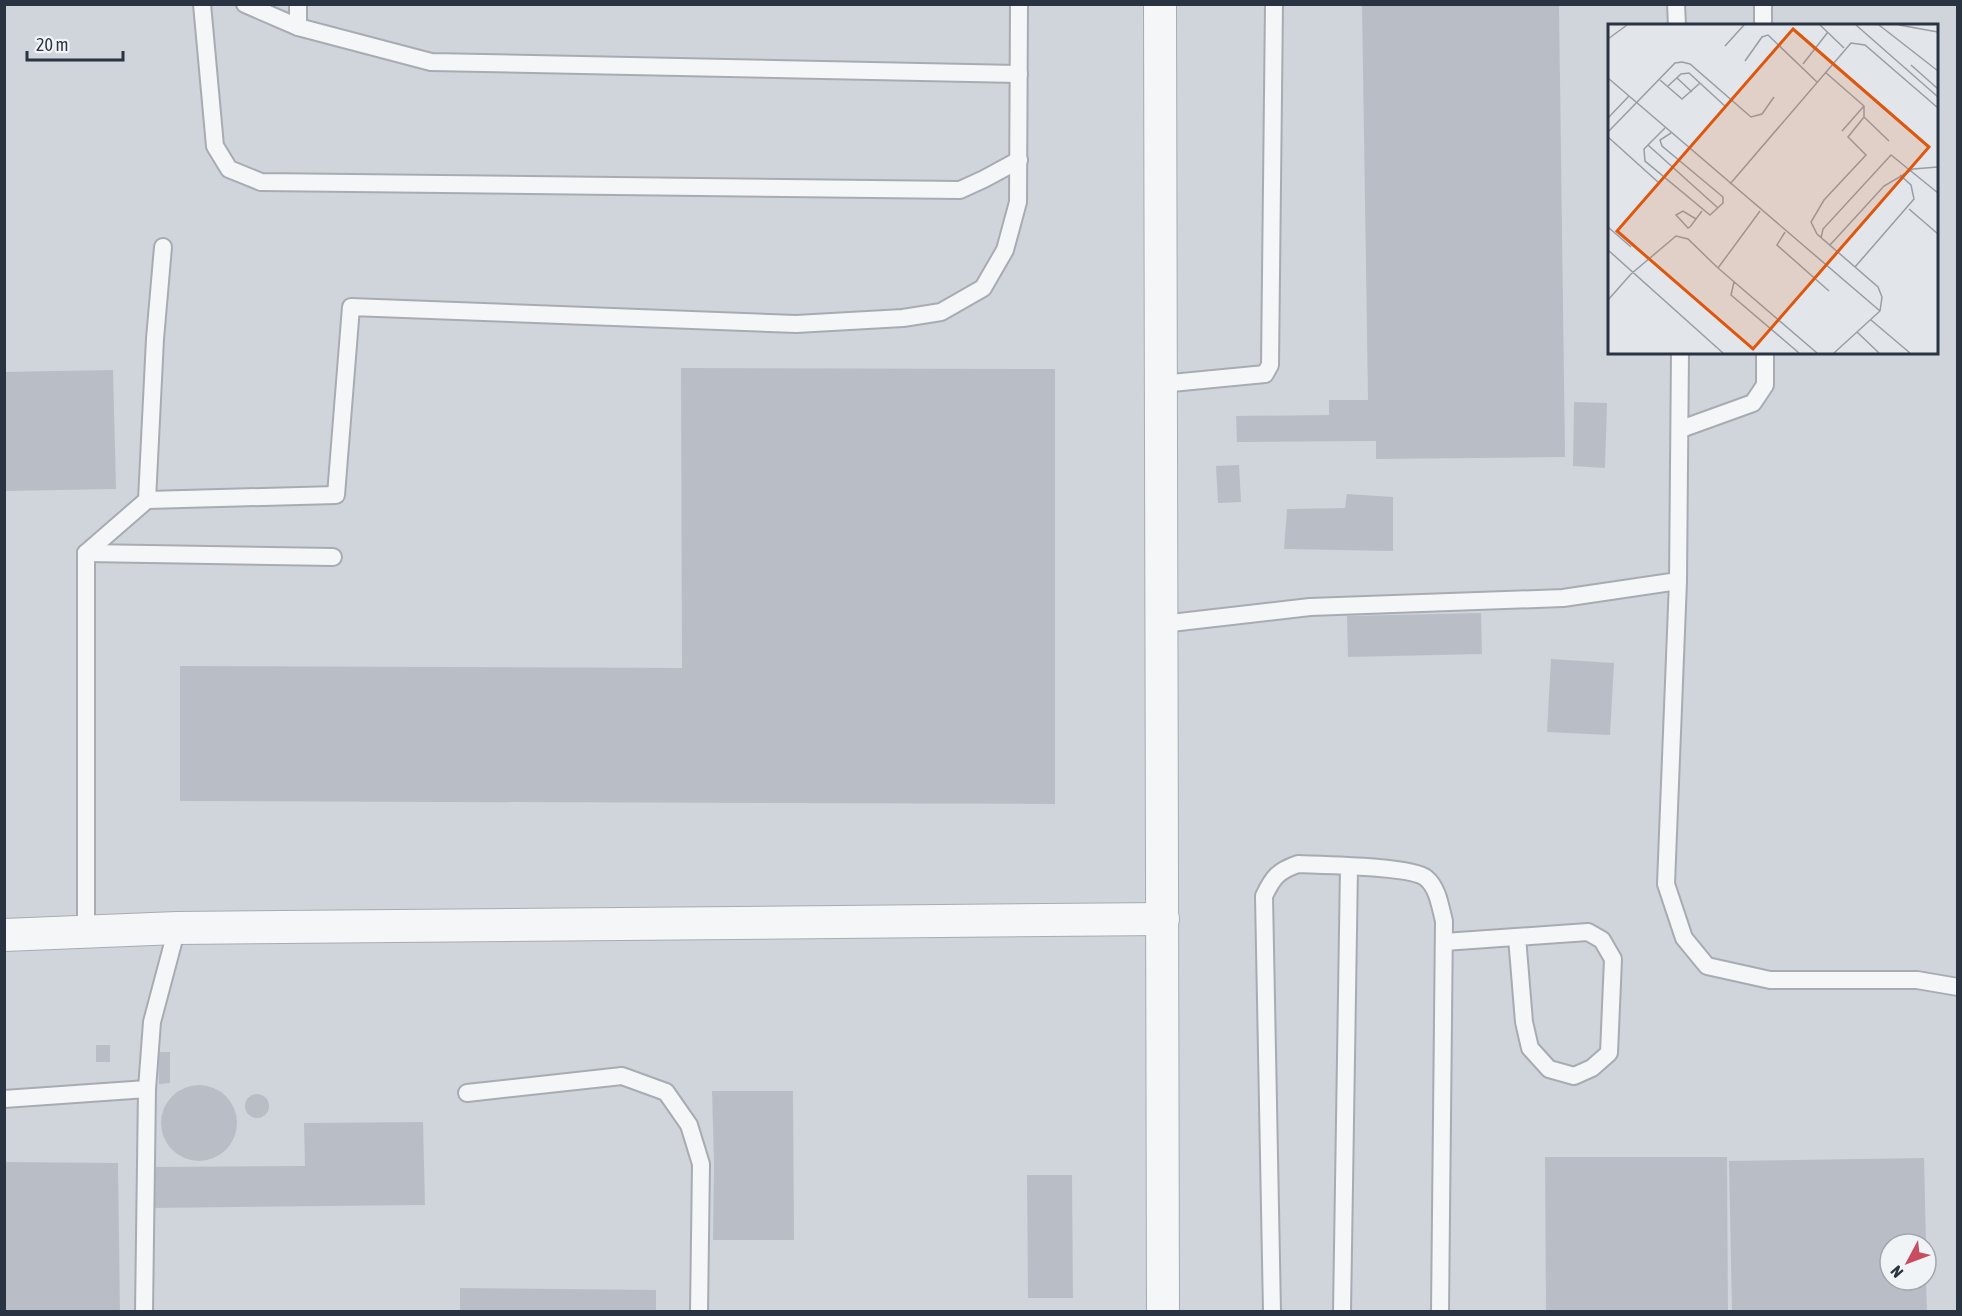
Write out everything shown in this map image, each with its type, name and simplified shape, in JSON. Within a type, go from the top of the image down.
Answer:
[{"type":"street","points":[[1160,4],[1162,1311]]},
{"type":"street","points":[[4,934],[177,928],[1163,919]]},
{"type":"lane","points":[[202,4],[215,146],[230,169],[261,182],[960,190],[1019,160]]},
{"type":"lane","points":[[245,4],[298,27],[431,62],[1019,74]]},
{"type":"lane","points":[[297,4],[298,27]]},
{"type":"lane","points":[[86,932],[86,553],[147,500],[336,495],[351,307],[796,324],[903,318],[941,312],[983,288],[1005,250],[1018,202],[1019,4]]},
{"type":"lane","points":[[1161,384],[1265,374],[1270,365],[1274,4]]},
{"type":"lane","points":[[1677,4],[1677,24]]},
{"type":"lane","points":[[1763,4],[1763,24]]},
{"type":"lane","points":[[147,500],[155,339],[163,247]]},
{"type":"lane","points":[[1680,354],[1678,581],[1666,884],[1684,938],[1707,966],[1770,980],[1917,980],[1958,987]]},
{"type":"lane","points":[[1681,429],[1753,403],[1765,385],[1765,354]]},
{"type":"lane","points":[[86,553],[333,557]]},
{"type":"lane","points":[[1162,624],[1310,607],[1563,598],[1678,581]]},
{"type":"lane","points":[[1272,1311],[1264,896],[1272,880],[1283,869],[1298,864],[1407,870],[1426,878],[1436,891],[1444,921],[1440,1311]]},
{"type":"lane","points":[[1342,1311],[1349,867]]},
{"type":"lane","points":[[144,1311],[147,1089],[152,1022],[177,928]]},
{"type":"lane","points":[[1444,942],[1588,932],[1602,940],[1613,958],[1609,1053],[1592,1068],[1574,1076],[1549,1069],[1530,1048],[1524,1022],[1517,937]]},
{"type":"lane","points":[[467,1092],[622,1076],[666,1092],[689,1125],[701,1164],[699,1311]]},
{"type":"lane","points":[[4,1100],[147,1089]]},
{"type":"shaded area","points":[[5,5],[1957,5],[1957,1311],[5,1311]]},
{"type":"building","points":[[1362,4],[1559,4],[1565,457],[1376,459],[1376,441],[1237,442],[1236,416],[1329,415],[1329,400],[1368,400]]},
{"type":"building","points":[[681,368],[1055,369],[1055,804],[180,801],[180,666],[682,668]]},
{"type":"building","points":[[113,370],[116,489],[4,491],[4,372]]},
{"type":"building","points":[[1574,402],[1607,403],[1605,468],[1573,466]]},
{"type":"building","points":[[1239,465],[1241,502],[1218,503],[1216,466]]},
{"type":"building","points":[[1347,494],[1393,497],[1393,551],[1284,549],[1287,509],[1345,508]]},
{"type":"building","points":[[1481,613],[1482,654],[1348,657],[1347,616]]},
{"type":"building","points":[[1551,659],[1614,663],[1610,735],[1547,732]]},
{"type":"building","points":[[96,1045],[110,1045],[110,1062],[96,1062]]},
{"type":"building","points":[[158,1052],[170,1052],[170,1083],[159,1084]]},
{"type":"building","points":[[199,1085],[213,1088],[226,1096],[234,1109],[237,1123],[234,1137],[226,1150],[213,1158],[199,1161],[185,1158],[172,1150],[164,1137],[161,1123],[164,1109],[172,1096],[185,1088]]},
{"type":"building","points":[[712,1091],[793,1091],[794,1240],[713,1240]]},
{"type":"building","points":[[257,1094],[265,1098],[269,1106],[265,1114],[257,1118],[249,1114],[245,1106],[249,1098]]},
{"type":"building","points":[[423,1122],[425,1205],[150,1208],[149,1167],[305,1166],[304,1123]]},
{"type":"building","points":[[1545,1157],[1727,1157],[1728,1312],[1546,1312]]},
{"type":"building","points":[[1924,1158],[1926,1232],[1878,1232],[1878,1292],[1926,1292],[1927,1312],[1732,1312],[1729,1161]]},
{"type":"building","points":[[4,1162],[118,1163],[120,1312],[4,1312]]},
{"type":"building","points":[[1027,1175],[1072,1175],[1073,1298],[1028,1298]]},
{"type":"building","points":[[460,1288],[656,1290],[656,1312],[460,1312]]}]
